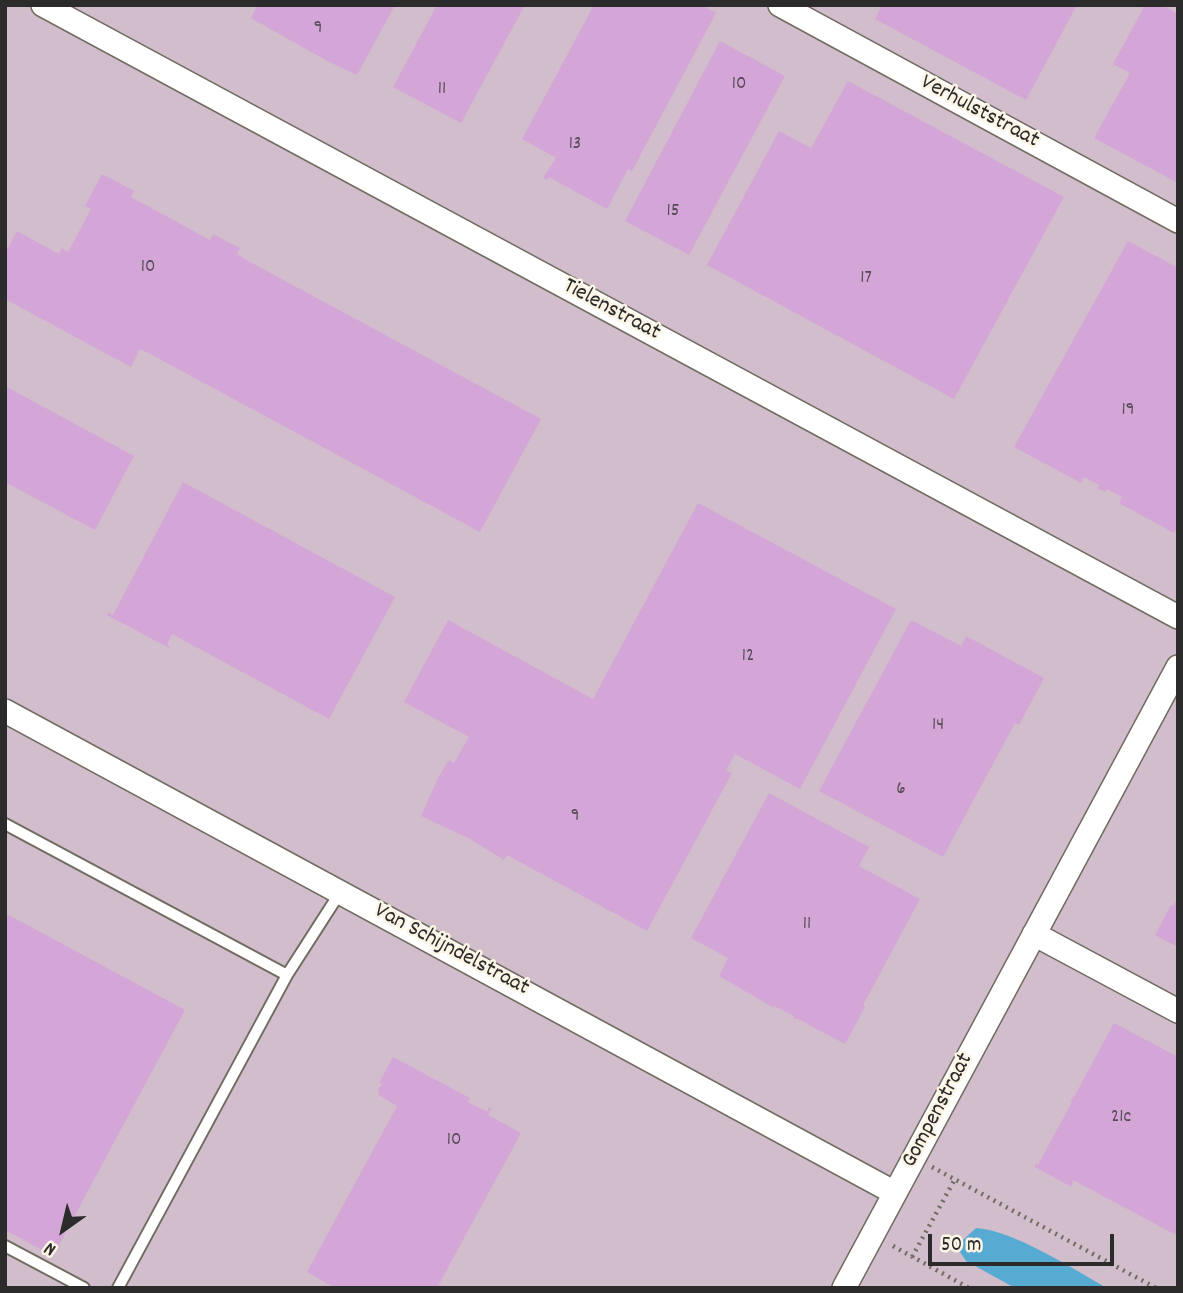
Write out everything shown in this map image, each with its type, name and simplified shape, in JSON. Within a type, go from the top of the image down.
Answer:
[{"type":"street","name":"Tielenstraat","points":[[43,5],[1178,617]]},
{"type":"street","name":"Verhulststraat","points":[[780,5],[1178,221]]},
{"type":"street","name":"Gompenstraat","points":[[844,1288],[1178,667]]},
{"type":"street","name":"Van Schijndelstraat","points":[[5,711],[895,1193]]},
{"type":"street","points":[[1034,934],[1178,1011]]},
{"type":"lane","points":[[5,824],[287,975]]},
{"type":"lane","points":[[118,1288],[287,975],[341,891]]},
{"type":"lane","points":[[5,1246],[84,1288]]},
{"type":"path","points":[[914,1157],[1156,1288]]},
{"type":"path","points":[[912,1257],[955,1179]]},
{"type":"path","points":[[872,1235],[969,1288]]},
{"type":"shaded area","points":[[5,5],[1178,5],[1178,1288],[5,1288]]},
{"type":"water","points":[[976,1228],[1025,1243],[1107,1288],[1015,1288],[966,1261],[960,1252],[962,1241]]},
{"type":"building","points":[[258,5],[395,5],[357,75],[251,18]]},
{"type":"building","points":[[437,5],[525,5],[461,123],[393,87]]},
{"type":"building","points":[[594,5],[702,5],[716,13],[632,171],[628,169],[607,209],[549,177],[548,180],[543,178],[556,158],[522,139]]},
{"type":"building","points":[[882,5],[1077,5],[1026,100],[875,19]]},
{"type":"building","points":[[1145,5],[1162,5],[1178,14],[1178,183],[1094,138],[1130,73],[1113,64]]},
{"type":"building","points":[[720,41],[785,76],[689,255],[625,221]]},
{"type":"building","points":[[848,81],[1064,197],[954,399],[707,265],[779,131],[811,148]]},
{"type":"building","points":[[102,174],[134,191],[131,197],[210,240],[213,234],[240,248],[237,254],[250,262],[541,419],[480,532],[140,349],[131,367],[5,299],[5,254],[17,231],[59,254],[62,248],[68,252],[91,209],[85,206]]},
{"type":"building","points":[[1128,241],[1178,268],[1178,526],[1174,533],[1119,503],[1122,497],[1107,489],[1105,492],[1097,488],[1099,485],[1084,477],[1081,483],[1014,447]]},
{"type":"building","points":[[5,386],[134,456],[95,530],[5,482]]},
{"type":"building","points":[[183,482],[395,597],[329,719],[172,634],[167,644],[171,649],[107,615],[108,612],[113,615]]},
{"type":"building","points":[[698,503],[896,609],[800,789],[735,754],[726,770],[732,773],[647,931],[509,856],[504,860],[470,839],[421,816],[439,776],[449,760],[454,763],[469,737],[404,702],[448,620],[593,699]]},
{"type":"building","points":[[911,620],[961,646],[966,636],[1044,678],[1019,725],[1015,723],[943,857],[819,791]]},
{"type":"building","points":[[769,793],[869,847],[859,866],[920,899],[845,1044],[719,976],[728,958],[691,938]]},
{"type":"building","points":[[1178,897],[1178,947],[1155,935]]},
{"type":"building","points":[[5,913],[185,1010],[53,1256],[5,1230]]},
{"type":"building","points":[[1114,1023],[1178,1057],[1178,1236],[1073,1180],[1072,1187],[1035,1167]]},
{"type":"building","points":[[393,1057],[470,1098],[468,1102],[487,1112],[489,1107],[492,1108],[488,1115],[521,1133],[437,1288],[335,1288],[307,1272],[397,1106],[379,1095],[378,1089],[383,1084],[379,1083]]}]
